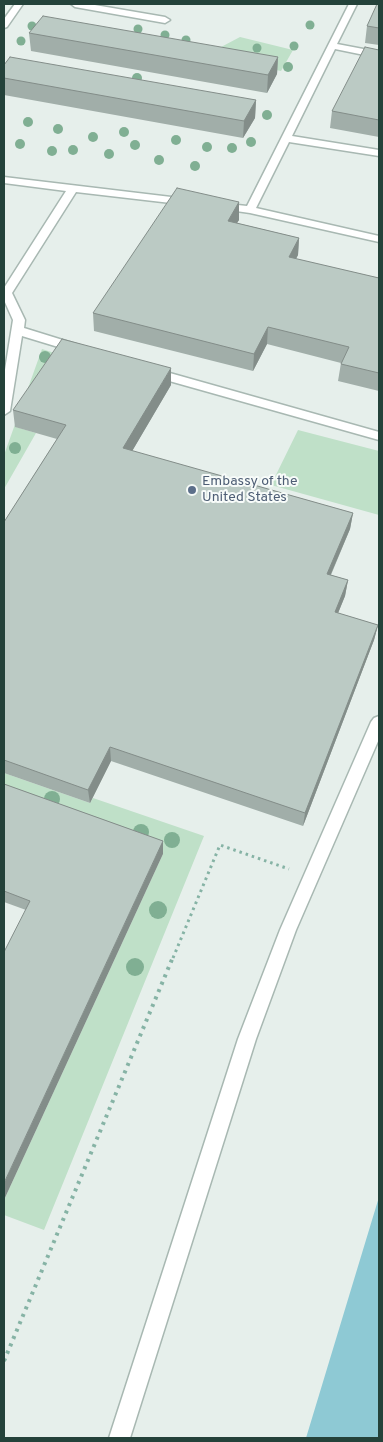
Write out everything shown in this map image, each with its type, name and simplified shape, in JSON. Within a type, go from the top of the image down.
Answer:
[{"type":"street","points":[[4,25],[19,4]]},
{"type":"street","points":[[75,4],[165,20]]},
{"type":"street","points":[[250,210],[353,4]]},
{"type":"street","points":[[332,46],[379,55]]},
{"type":"street","points":[[286,138],[379,152]]},
{"type":"street","points":[[4,180],[250,210],[379,239]]},
{"type":"street","points":[[4,411],[19,320],[6,293],[73,188]]},
{"type":"street","points":[[17,330],[93,354]]},
{"type":"street","points":[[140,369],[379,436]]},
{"type":"street","points":[[119,1438],[247,1039],[288,930],[379,722]]},
{"type":"path","points":[[4,1361],[220,844],[311,877]]},
{"type":"green space","points":[[240,37],[293,50],[281,71],[204,56]]},
{"type":"green space","points":[[42,349],[64,356],[16,427],[36,433],[4,489],[4,455]]},
{"type":"green space","points":[[298,430],[379,451],[379,515],[271,485]]},
{"type":"green space","points":[[4,773],[90,803],[93,798],[204,836],[44,1230],[4,1215],[4,1200],[163,854],[4,796]]},
{"type":"water","points":[[379,1197],[379,1438],[306,1438]]},
{"type":"building","points":[[377,4],[379,4],[379,28],[367,26]]},
{"type":"building","points":[[43,16],[278,57],[268,75],[29,33]]},
{"type":"building","points":[[365,47],[379,50],[379,120],[332,111]]},
{"type":"building","points":[[10,57],[256,100],[244,121],[4,78],[4,65]]},
{"type":"building","points":[[177,188],[239,202],[228,221],[299,238],[289,257],[379,278],[379,373],[341,364],[349,347],[268,327],[254,354],[93,313]]},
{"type":"building","points":[[62,339],[171,368],[123,448],[353,513],[327,574],[348,580],[335,612],[378,625],[305,813],[110,747],[88,790],[4,760],[4,522],[66,425],[13,410]]},
{"type":"building","points":[[4,784],[163,841],[4,1183],[4,952],[30,901],[4,891]]},
{"type":"place","name":"Embassy of the United States","points":[[192,490]]}]
